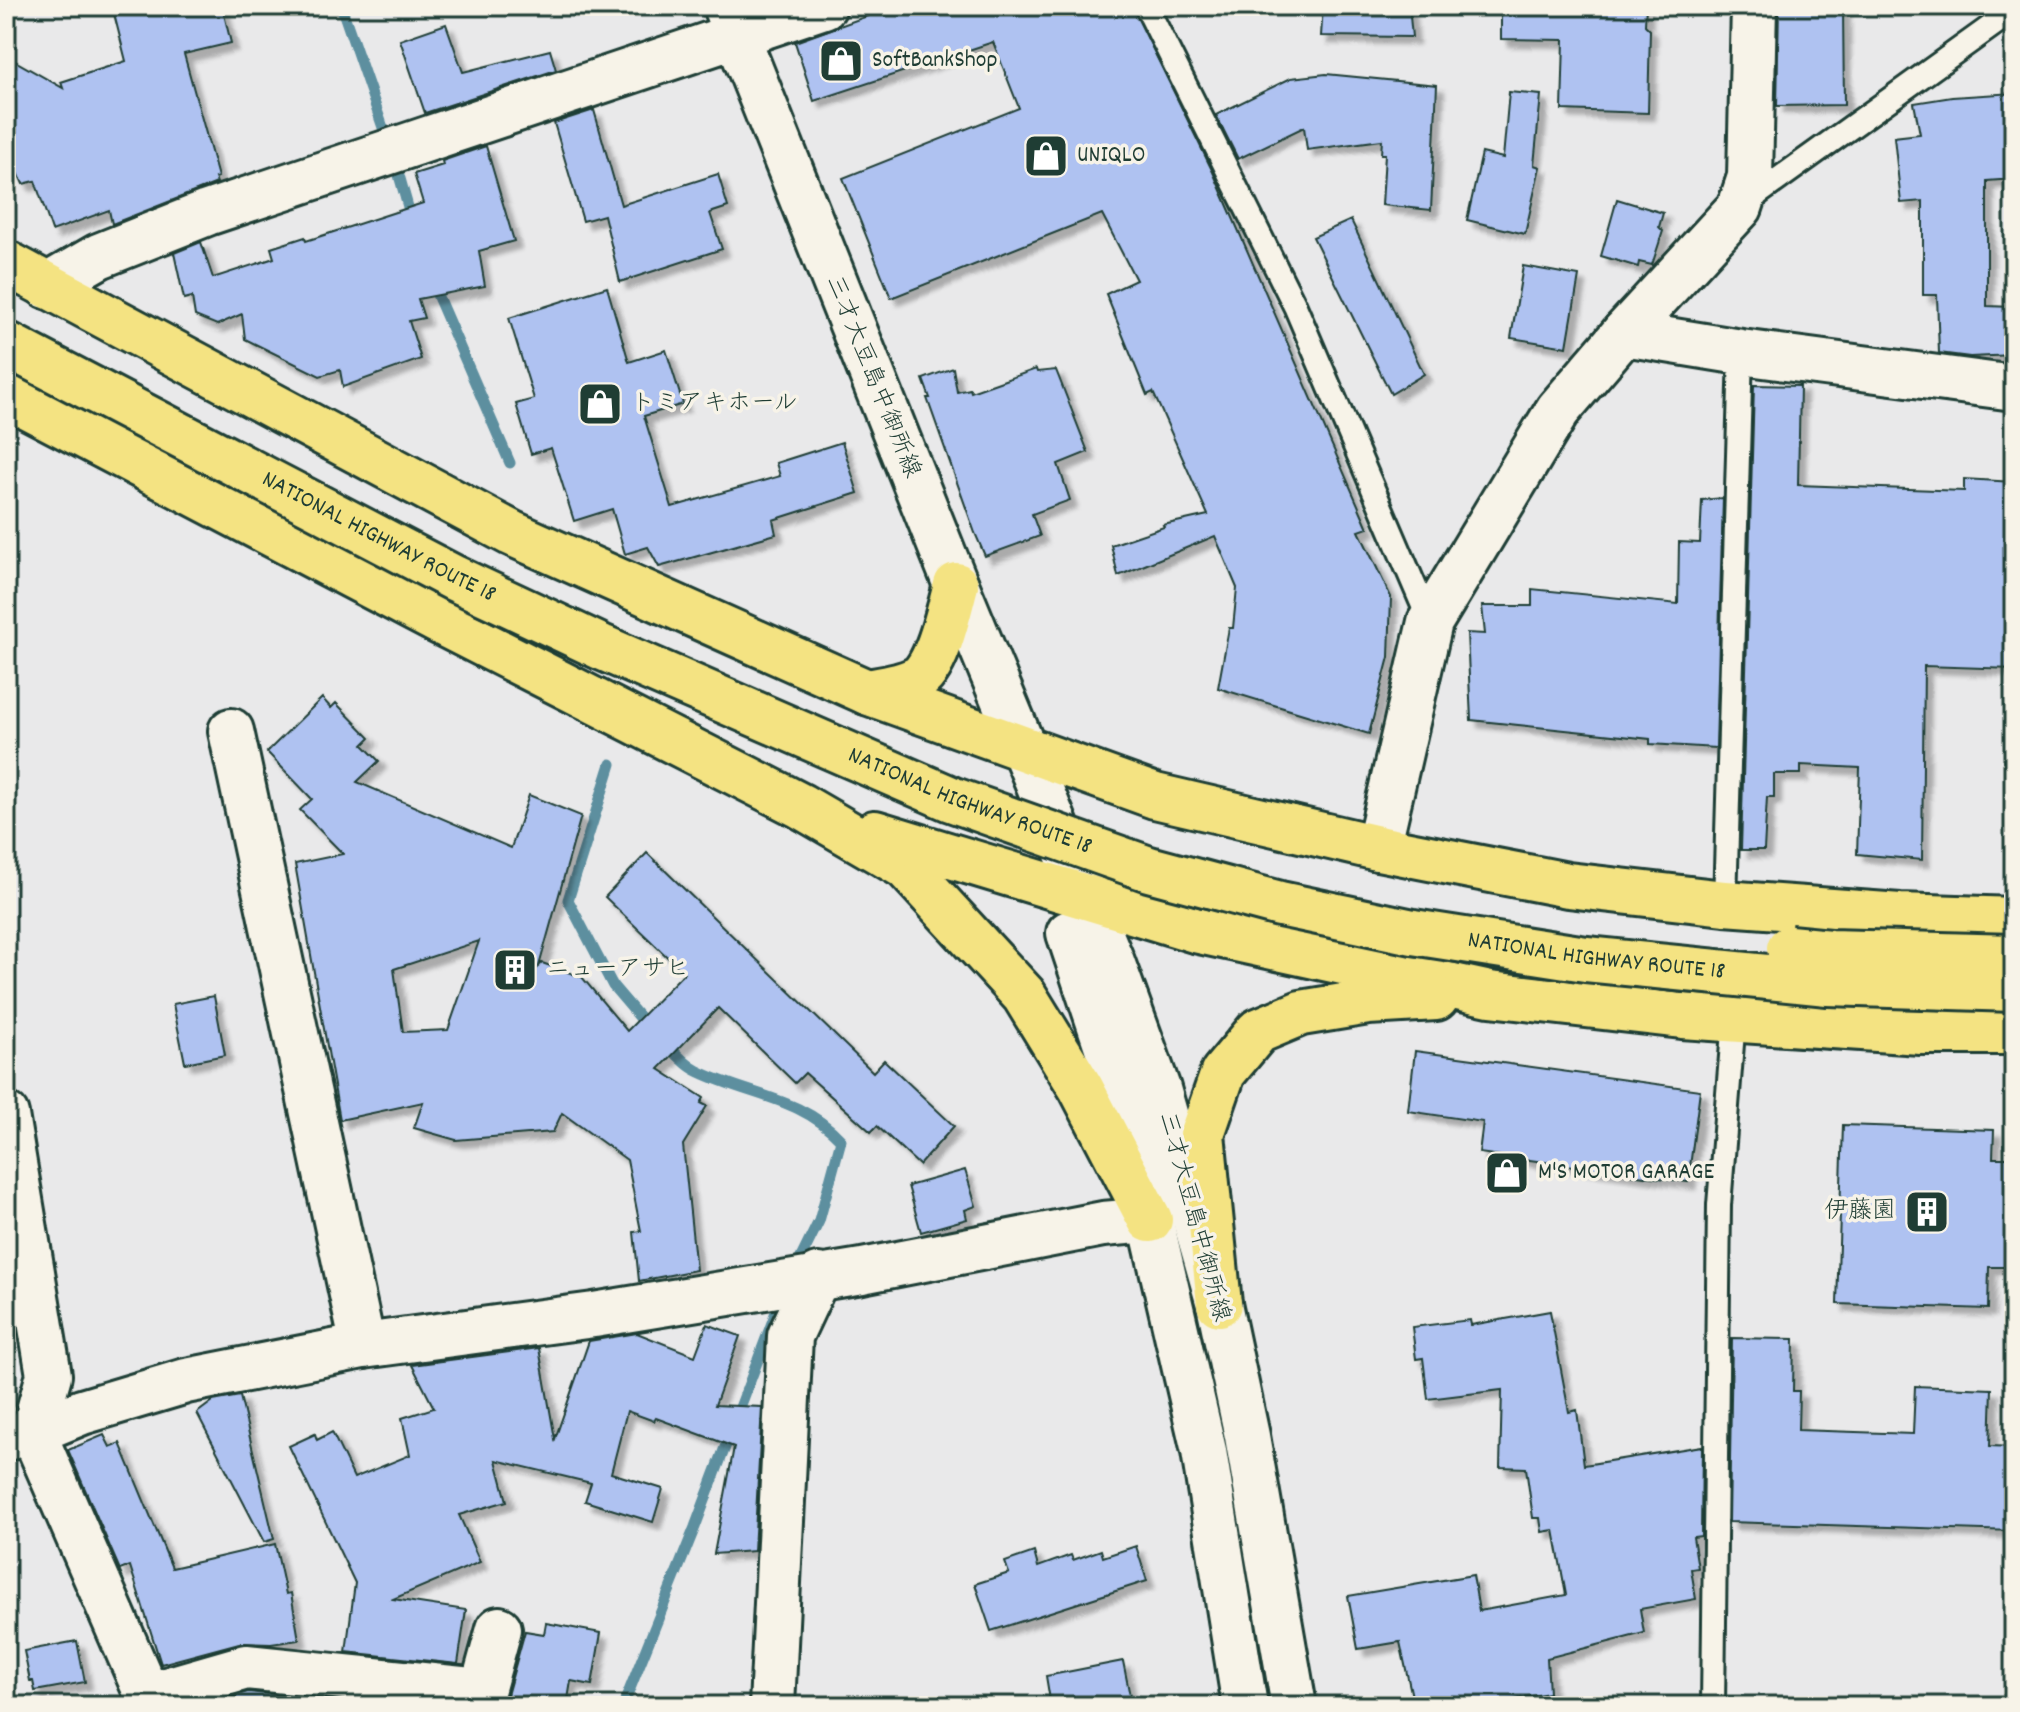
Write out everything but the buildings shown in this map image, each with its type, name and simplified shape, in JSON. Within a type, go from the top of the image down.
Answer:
[{"type":"highway","points":[[6,263],[511,533],[867,692],[1155,796],[1378,848],[1568,885],[1725,903],[1900,916],[2014,920]]},
{"type":"highway","name":"NATIONAL HIGHWAY ROUTE 18","points":[[6,324],[460,554],[759,693],[955,775],[1155,843],[1416,904],[1590,929],[1830,952],[2014,957]]},
{"type":"highway","name":"NATIONAL HIGHWAY ROUTE 18","points":[[6,344],[454,578],[601,647],[951,799],[1149,869],[1280,904],[1398,929],[1586,959],[1828,983],[2014,989]]},
{"type":"highway","points":[[6,395],[801,806],[906,867],[1024,995],[1081,1088],[1150,1220]]},
{"type":"highway","points":[[867,692],[896,687],[921,678],[938,649],[956,585]]},
{"type":"highway","points":[[801,806],[864,829],[1195,930],[1490,994],[1734,1019],[1921,1032],[2014,1032]]},
{"type":"highway","points":[[1219,1304],[1202,1134],[1223,1073],[1258,1031],[1301,1013],[1368,1002],[1490,994]]},
{"type":"street","points":[[47,286],[99,256],[207,213],[391,153],[730,21],[824,6]]},
{"type":"street","points":[[1378,848],[1430,622],[1558,410],[1740,207],[1750,177],[1754,6]]},
{"type":"street","name":"三才大豆島中御所線","points":[[730,21],[1023,747],[1069,892],[1158,1089],[1219,1304],[1247,1436],[1294,1706]]},
{"type":"street","points":[[1624,333],[1741,352],[2014,388]]},
{"type":"street","points":[[231,731],[363,1346]]},
{"type":"street","name":"三才大豆島中御所線","points":[[1069,892],[1081,964],[1119,1083],[1204,1451],[1245,1706]]},
{"type":"street","points":[[6,1115],[14,1214],[49,1375],[19,1435]]},
{"type":"street","points":[[19,1435],[82,1412],[186,1381],[363,1346],[594,1315],[862,1271],[1103,1224],[1150,1220]]},
{"type":"street","points":[[772,1706],[790,1336],[797,1280]]},
{"type":"street","points":[[19,1435],[150,1700],[246,1667],[479,1698],[499,1629]]},
{"type":"lane","points":[[1146,6],[1295,306],[1430,622]]},
{"type":"lane","points":[[1740,207],[2014,10]]},
{"type":"lane","points":[[1725,903],[1741,352]]},
{"type":"lane","points":[[1713,1706],[1719,1205],[1734,1019]]},
{"type":"waterway","points":[[341,6],[389,145]]},
{"type":"waterway","points":[[395,161],[412,221]]},
{"type":"waterway","points":[[432,283],[510,463]]},
{"type":"waterway","points":[[611,764],[568,900],[613,986],[648,1027]]},
{"type":"waterway","points":[[666,1044],[695,1070],[792,1106],[826,1126],[841,1140],[819,1221],[795,1270]]},
{"type":"waterway","points":[[623,1706],[695,1527],[782,1296]]},
{"type":"place","name":"SoftBankShop","points":[[841,61]]},
{"type":"place","name":"UNIQLO","points":[[1046,156]]},
{"type":"place","name":"トミアキホール","points":[[600,404]]},
{"type":"place","name":"ニューアサヒ","points":[[515,970]]},
{"type":"place","name":"M'S MOTOR GARAGE","points":[[1507,1173]]},
{"type":"place","name":"伊藤園","points":[[1927,1212]]}]
